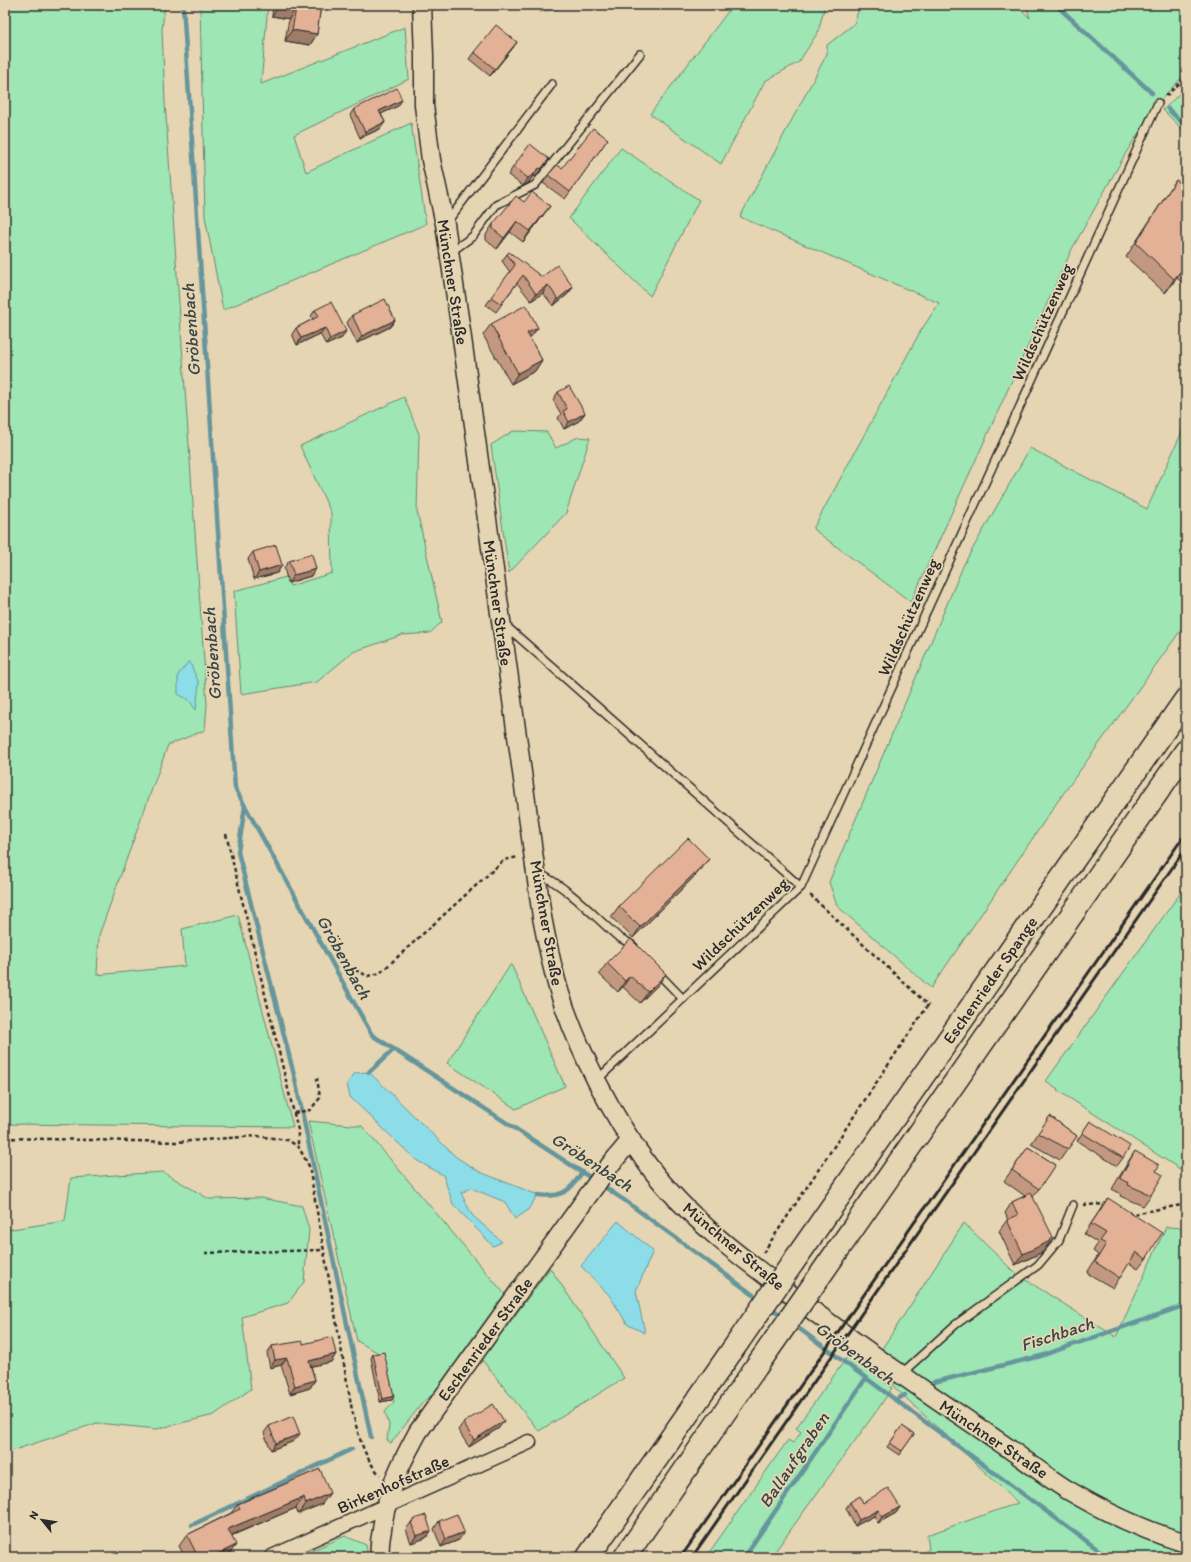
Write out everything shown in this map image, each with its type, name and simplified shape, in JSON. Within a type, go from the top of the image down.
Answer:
[{"type":"highway","name":"Eschenrieder Spange","points":[[588,1557],[1186,699]]},
{"type":"highway","name":"Eschenrieder Spange","points":[[625,1557],[1186,751]]},
{"type":"street","name":"Münchner Straße","points":[[422,5],[424,105],[431,160],[450,253],[520,770],[534,854],[542,917],[560,993],[574,1032],[597,1080],[631,1140],[649,1166],[688,1211],[728,1247],[899,1375],[1066,1488],[1127,1520],[1159,1534],[1186,1543]]},
{"type":"street","name":"Eschenrieder Straße","points":[[380,1557],[379,1549],[384,1508],[396,1473],[418,1432],[610,1165],[631,1140]]},
{"type":"street","name":"Birkenhofstraße","points":[[272,1557],[529,1442]]},
{"type":"lane","points":[[450,253],[473,236],[496,205],[535,185],[640,54]]},
{"type":"lane","points":[[445,224],[552,84]]},
{"type":"lane","name":"Wildschützenweg","points":[[597,1080],[801,887],[1158,103]]},
{"type":"lane","points":[[501,622],[801,887]]},
{"type":"lane","points":[[536,872],[560,886],[586,906],[617,937],[630,943],[641,954]]},
{"type":"lane","points":[[651,965],[683,999]]},
{"type":"lane","points":[[899,1375],[955,1325],[1038,1265],[1059,1240],[1073,1205]]},
{"type":"path","points":[[1158,103],[1186,77]]},
{"type":"path","points":[[226,834],[295,1112],[298,1130],[298,1146],[308,1166],[355,1422],[363,1448],[372,1467],[391,1486]]},
{"type":"path","points":[[355,970],[368,976],[380,974],[504,860],[534,854]]},
{"type":"path","points":[[754,1266],[928,1006],[801,887]]},
{"type":"path","points":[[295,1112],[310,1110],[320,1098],[317,1078]]},
{"type":"path","points":[[5,1138],[176,1142],[257,1136],[286,1140],[298,1146]]},
{"type":"path","points":[[1073,1205],[1105,1204],[1112,1207]]},
{"type":"path","points":[[1126,1212],[1133,1214],[1186,1204]]},
{"type":"path","points":[[205,1253],[324,1250]]},
{"type":"green space","points":[[5,5],[165,5],[162,29],[165,102],[207,704],[205,730],[168,745],[99,935],[97,975],[185,966],[182,929],[238,915],[293,1127],[5,1124]]},
{"type":"green space","points":[[200,5],[268,5],[261,84],[405,27],[409,79],[294,135],[306,172],[411,123],[426,224],[223,310],[205,217]]},
{"type":"green space","points":[[541,5],[578,5],[540,12]]},
{"type":"green space","points":[[733,5],[825,5],[818,32],[799,62],[765,81],[721,164],[650,114]]},
{"type":"green space","points":[[860,5],[1016,5],[1030,18],[1026,5],[1186,5],[1186,73],[1158,103],[1127,151],[1072,249],[911,602],[813,529],[920,332],[939,303],[740,217],[827,54],[827,45],[854,24]]},
{"type":"green space","points":[[1183,90],[1186,91],[1186,133],[1163,110]]},
{"type":"green space","points":[[621,148],[699,200],[650,296],[569,218]]},
{"type":"green space","points":[[404,397],[419,434],[417,511],[442,622],[430,633],[402,635],[353,652],[317,682],[241,694],[234,591],[286,577],[290,586],[332,573],[331,513],[300,446]]},
{"type":"green space","points":[[1186,423],[1186,623],[1058,801],[931,988],[837,906],[829,882],[964,564],[1030,448],[1147,509]]},
{"type":"green space","points":[[513,431],[547,432],[556,448],[578,437],[590,438],[566,513],[509,573],[491,445]]},
{"type":"green space","points":[[1186,885],[1186,1173],[1057,1090],[1058,1089],[1046,1081]]},
{"type":"green space","points":[[511,964],[565,1086],[516,1109],[447,1063]]},
{"type":"green space","points":[[308,1121],[362,1126],[508,1298],[441,1389],[424,1401],[391,1443],[387,1440],[389,1425],[385,1412],[394,1402],[382,1355],[357,1341]]},
{"type":"green space","points":[[163,1172],[209,1199],[261,1198],[302,1206],[309,1230],[304,1282],[288,1303],[242,1317],[251,1389],[214,1415],[157,1429],[97,1423],[5,1453],[5,1230],[65,1221],[71,1178]]},
{"type":"green space","points":[[964,1223],[1015,1273],[1116,1337],[1166,1227],[1186,1228],[1186,1557],[917,1557],[929,1549],[927,1535],[1018,1503],[893,1386],[899,1375],[876,1358]]},
{"type":"green space","points":[[550,1268],[624,1378],[539,1431],[482,1360]]},
{"type":"green space","points":[[850,1353],[892,1388],[878,1409],[771,1557],[706,1557],[788,1440],[793,1443],[801,1432],[796,1428]]},
{"type":"green space","points":[[345,1536],[366,1545],[368,1557],[297,1557]]},
{"type":"water","points":[[189,661],[199,683],[196,710],[189,700],[178,694],[178,675]]},
{"type":"water","points":[[369,1072],[456,1157],[480,1172],[538,1195],[527,1211],[515,1219],[505,1202],[471,1188],[461,1193],[472,1215],[502,1242],[493,1246],[453,1204],[443,1175],[416,1160],[350,1097],[347,1084],[355,1073]]},
{"type":"water","points":[[618,1221],[653,1251],[636,1291],[645,1333],[628,1325],[609,1295],[581,1266]]},
{"type":"building","points":[[279,5],[321,5],[317,34],[292,30],[296,8]]},
{"type":"building","points":[[496,25],[517,42],[495,69],[474,52]]},
{"type":"building","points":[[397,88],[402,100],[379,111],[385,122],[365,132],[354,109]]},
{"type":"building","points":[[593,128],[608,139],[570,192],[548,175],[557,165],[562,168]]},
{"type":"building","points":[[530,144],[549,159],[541,169],[539,168],[528,178],[513,167]]},
{"type":"building","points":[[1186,174],[1186,265],[1174,279],[1136,243],[1176,180],[1179,182]]},
{"type":"building","points":[[532,192],[550,206],[530,231],[517,221],[504,238],[493,229],[493,224],[516,196],[524,202]]},
{"type":"building","points":[[509,252],[542,277],[557,265],[573,287],[558,299],[548,285],[536,294],[523,275],[501,304],[491,297],[515,265],[507,254]]},
{"type":"building","points":[[385,299],[395,320],[362,336],[352,315]]},
{"type":"building","points":[[331,302],[346,331],[330,339],[325,328],[301,338],[296,328],[319,316],[315,310]]},
{"type":"building","points":[[526,305],[538,328],[527,333],[542,360],[518,373],[491,324]]},
{"type":"building","points":[[569,386],[585,413],[569,422],[563,411],[567,409],[558,392]]},
{"type":"building","points":[[276,545],[282,565],[259,572],[253,552]]},
{"type":"building","points":[[312,554],[316,569],[294,575],[289,561]]},
{"type":"building","points":[[688,838],[709,859],[640,927],[619,906]]},
{"type":"building","points":[[631,939],[666,974],[648,992],[630,976],[625,981],[607,963]]},
{"type":"building","points":[[1050,1116],[1077,1136],[1068,1149],[1038,1133]]},
{"type":"building","points":[[1090,1121],[1130,1146],[1123,1158],[1082,1133]]},
{"type":"building","points":[[1028,1147],[1056,1165],[1039,1189],[1012,1170]]},
{"type":"building","points":[[1135,1151],[1159,1165],[1156,1171],[1163,1175],[1151,1195],[1128,1185],[1129,1183],[1120,1178]]},
{"type":"building","points":[[1031,1193],[1053,1237],[1050,1241],[1023,1254],[1007,1220],[1018,1215],[1012,1202]]},
{"type":"building","points":[[1108,1198],[1162,1233],[1146,1259],[1136,1252],[1120,1278],[1095,1262],[1106,1244],[1100,1241],[1106,1233],[1091,1224]]},
{"type":"building","points":[[332,1337],[336,1354],[309,1361],[315,1380],[295,1386],[287,1358],[275,1360],[272,1346],[303,1341],[303,1344]]},
{"type":"building","points":[[384,1352],[394,1396],[383,1399],[373,1354]]},
{"type":"building","points":[[493,1404],[504,1421],[474,1440],[463,1423]]},
{"type":"building","points":[[293,1416],[300,1434],[276,1443],[269,1426]]},
{"type":"building","points":[[902,1426],[914,1434],[902,1451],[890,1443]]},
{"type":"building","points":[[320,1469],[330,1493],[306,1504],[304,1497],[228,1529],[236,1545],[212,1557],[198,1557],[187,1535],[240,1509],[238,1504]]},
{"type":"building","points":[[888,1488],[900,1507],[882,1517],[878,1510],[859,1520],[850,1502],[860,1496],[863,1503]]},
{"type":"building","points":[[457,1514],[464,1532],[446,1539],[439,1521]]},
{"type":"building","points":[[426,1515],[431,1531],[416,1536],[411,1522],[414,1521],[414,1519]]},
{"type":"building","points":[[789,1554],[791,1557],[784,1557]]},
{"type":"waterway","name":"Gröbenbach","points":[[183,5],[235,788],[372,1035],[594,1180]]},
{"type":"waterway","points":[[1056,5],[1152,93]]},
{"type":"waterway","points":[[1168,109],[1186,126]]},
{"type":"waterway","points":[[245,806],[238,852],[295,1079],[371,1437]]},
{"type":"waterway","points":[[369,1072],[392,1051]]},
{"type":"waterway","points":[[538,1195],[546,1196],[564,1192],[574,1184],[582,1172]]},
{"type":"waterway","name":"Gröbenbach","points":[[600,1184],[759,1299]]},
{"type":"waterway","name":"Fischbach","points":[[934,1382],[1041,1356],[1186,1305]]},
{"type":"waterway","name":"Gröbenbach","points":[[769,1306],[783,1317]]},
{"type":"waterway","name":"Gröbenbach","points":[[793,1324],[1108,1557]]},
{"type":"waterway","name":"Ballaufgraben","points":[[744,1557],[866,1378]]},
{"type":"waterway","points":[[895,1400],[905,1395]]},
{"type":"waterway","points":[[192,1525],[352,1449]]},
{"type":"railway","points":[[681,1557],[1186,833]]},
{"type":"railway","points":[[692,1557],[1186,848]]}]
